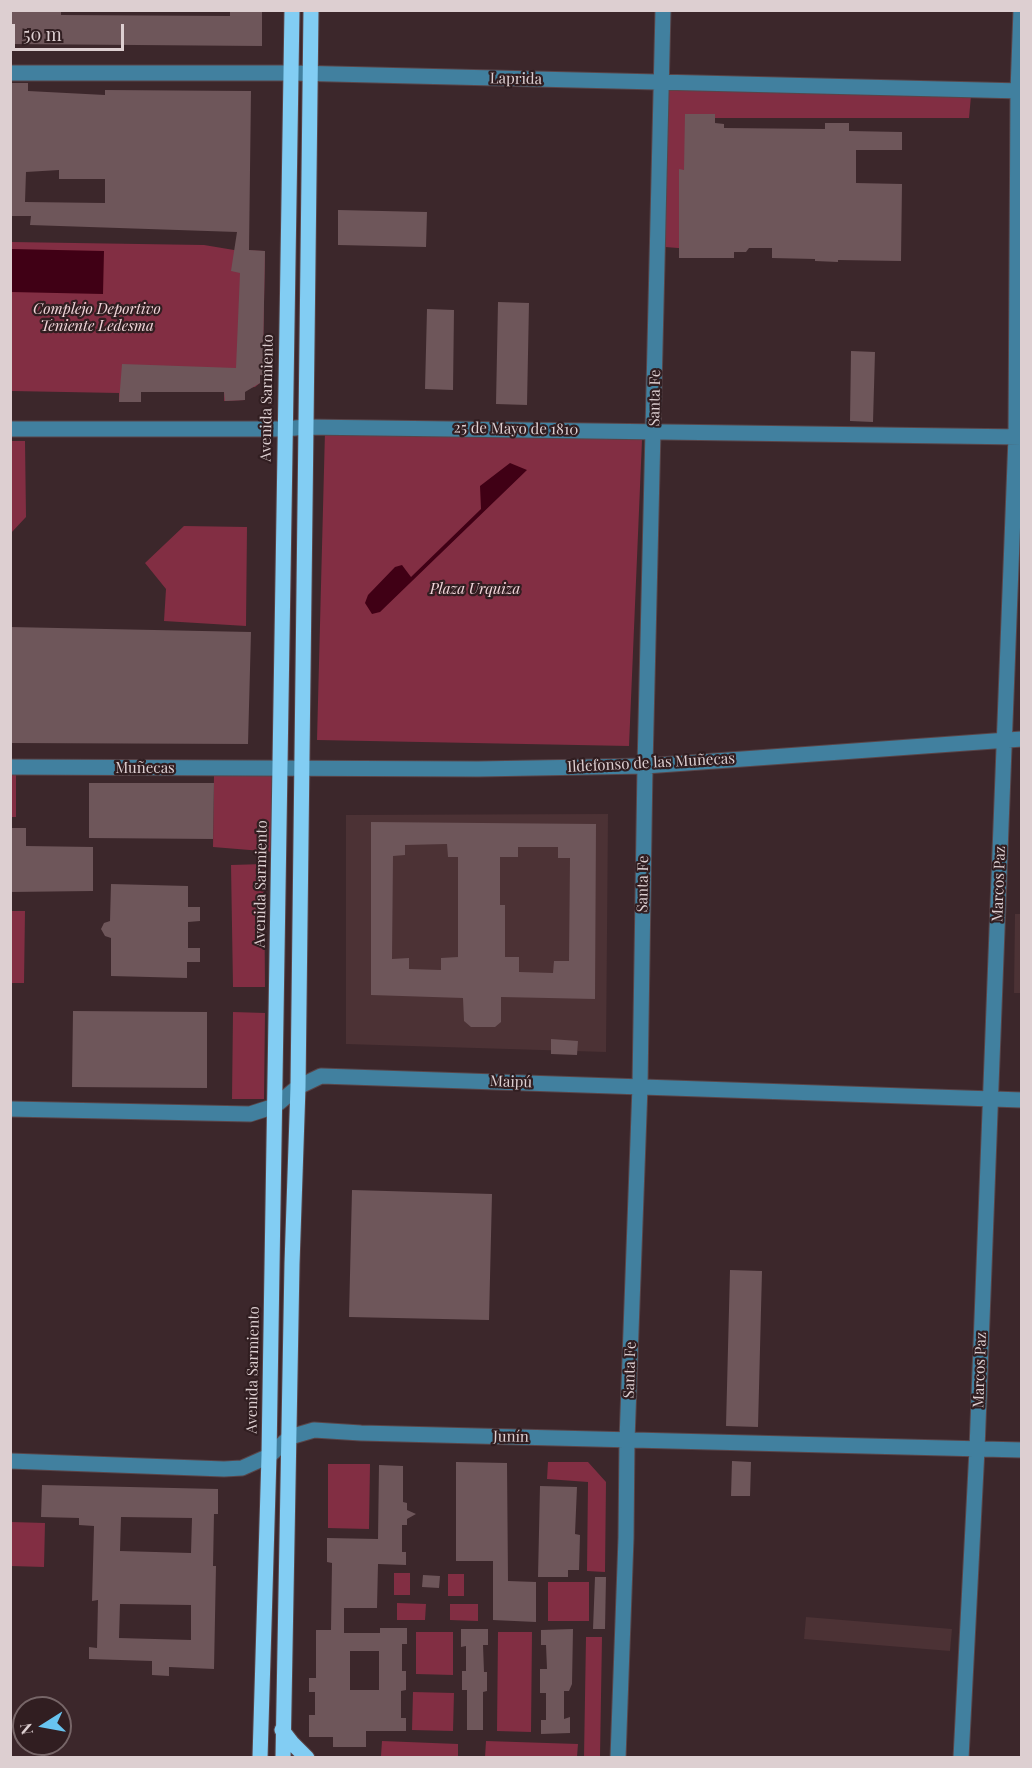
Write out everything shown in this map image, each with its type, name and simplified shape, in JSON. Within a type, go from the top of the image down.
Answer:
[{"type":"main road","name":"Avenida Sarmiento","points":[[260,1750],[269,1456],[292,10]]},
{"type":"main road","points":[[282,1758],[292,1255],[298,1087],[311,10]]},
{"type":"main road","points":[[282,1730],[307,1758]]},
{"type":"main road","points":[[253,1758],[260,1750]]},
{"type":"street","name":"Santa Fe","points":[[618,1758],[640,1086],[645,766],[663,10]]},
{"type":"street","name":"Marcos Paz","points":[[961,1758],[977,1449],[1004,740],[1019,437],[1021,10]]},
{"type":"street","name":"Laprida","points":[[10,73],[292,73],[1020,91]]},
{"type":"street","name":"25 de Mayo de 1810","points":[[10,429],[284,429],[306,427],[1019,437]]},
{"type":"street","name":"Ildefonso de las Muñecas","points":[[280,768],[478,769],[645,766],[1022,739]]},
{"type":"street","name":"Muñecas","points":[[10,767],[280,768]]},
{"type":"street","name":"Maipú","points":[[10,1109],[250,1114],[275,1106],[298,1087],[321,1076],[1022,1100]]},
{"type":"street","name":"Junín","points":[[10,1461],[242,1468],[269,1456],[290,1437],[314,1430],[361,1434],[1022,1450]]},
{"type":"shaded area","points":[[11,249],[104,251],[103,294],[11,292]]},
{"type":"shaded area","points":[[510,463],[527,470],[380,612],[372,614],[365,603],[368,595],[395,567],[402,565],[411,577],[481,509],[480,486]]},
{"type":"shaded area","points":[[608,814],[606,1052],[346,1044],[346,815]]},
{"type":"shaded area","points":[[1015,914],[1021,914],[1021,993],[1014,993]]},
{"type":"shaded area","points":[[806,1617],[952,1629],[950,1651],[804,1639]]},
{"type":"green space","points":[[667,88],[971,96],[969,118],[695,118],[691,249],[665,247]]},
{"type":"green space","name":"Complejo Deportivo Teniente Ledesma","points":[[11,242],[204,245],[234,250],[265,251],[263,355],[273,355],[272,376],[260,375],[260,383],[255,387],[245,388],[245,400],[224,401],[224,392],[141,392],[141,402],[119,402],[119,393],[11,391]]},
{"type":"green space","name":"Plaza Urquiza","points":[[325,431],[642,440],[629,746],[317,740]]},
{"type":"green space","points":[[11,441],[25,441],[26,517],[11,533]]},
{"type":"green space","points":[[184,526],[247,527],[246,626],[164,621],[166,589],[145,563]]},
{"type":"green space","points":[[280,768],[274,852],[213,847],[214,775]]},
{"type":"green space","points":[[11,775],[16,775],[16,817],[11,817]]},
{"type":"green space","points":[[264,864],[265,987],[233,987],[231,865]]},
{"type":"green space","points":[[11,911],[25,911],[24,983],[11,983]]},
{"type":"green space","points":[[233,1012],[265,1013],[264,1099],[232,1099]]},
{"type":"green space","points":[[548,1462],[588,1462],[606,1482],[605,1572],[587,1571],[588,1482],[547,1479]]},
{"type":"green space","points":[[328,1464],[370,1464],[369,1529],[328,1528]]},
{"type":"green space","points":[[11,1522],[45,1523],[44,1567],[11,1566]]},
{"type":"green space","points":[[394,1573],[410,1573],[410,1595],[394,1595]]},
{"type":"green space","points":[[448,1574],[464,1574],[464,1596],[448,1596]]},
{"type":"green space","points":[[548,1582],[589,1582],[589,1621],[548,1621]]},
{"type":"green space","points":[[397,1603],[426,1604],[425,1620],[397,1620]]},
{"type":"green space","points":[[450,1604],[478,1604],[478,1621],[450,1620]]},
{"type":"green space","points":[[416,1632],[453,1632],[453,1675],[416,1674]]},
{"type":"green space","points":[[498,1632],[532,1632],[531,1732],[497,1731]]},
{"type":"green space","points":[[586,1637],[602,1637],[600,1757],[584,1757]]},
{"type":"green space","points":[[413,1692],[454,1693],[453,1731],[412,1730]]},
{"type":"green space","points":[[382,1741],[458,1744],[458,1757],[381,1756]]},
{"type":"green space","points":[[486,1741],[578,1744],[577,1757],[485,1757]]},
{"type":"building","points":[[10,10],[61,10],[61,15],[230,16],[230,10],[262,10],[262,46],[10,44]]},
{"type":"building","points":[[10,83],[28,83],[28,91],[105,95],[105,90],[251,91],[249,250],[265,251],[263,355],[273,355],[272,376],[260,375],[260,383],[245,392],[245,400],[225,401],[224,392],[141,392],[141,402],[119,402],[122,364],[236,368],[240,273],[231,271],[237,232],[30,225],[31,216],[10,216]],"holes":[[[59,170],[59,179],[105,179],[105,203],[25,202],[26,172]]]},
{"type":"building","points":[[685,114],[715,114],[715,123],[724,124],[724,128],[825,129],[825,123],[849,123],[849,131],[902,132],[902,150],[856,150],[856,183],[902,184],[901,261],[838,260],[838,262],[772,258],[772,248],[749,248],[746,252],[734,252],[734,258],[679,258],[679,169],[684,170]]},
{"type":"building","points":[[338,210],[427,212],[426,247],[338,245]]},
{"type":"building","points":[[498,302],[529,303],[527,405],[496,404]]},
{"type":"building","points":[[427,309],[454,310],[453,390],[425,389]]},
{"type":"building","points":[[851,351],[875,352],[873,422],[850,421]]},
{"type":"building","points":[[10,627],[251,632],[248,744],[10,743]]},
{"type":"building","points":[[89,783],[214,783],[213,839],[89,838]]},
{"type":"building","points":[[371,822],[596,824],[595,999],[501,997],[501,1022],[495,1027],[471,1027],[464,1021],[463,998],[371,995]],"holes":[[[447,844],[448,857],[458,857],[458,957],[441,958],[441,970],[409,969],[409,958],[392,959],[393,856],[405,855],[405,845]],[[518,847],[558,847],[558,858],[570,858],[569,961],[554,961],[553,973],[519,972],[519,957],[505,957],[505,905],[500,905],[500,857],[518,857]]]},
{"type":"building","points":[[10,828],[26,828],[26,846],[93,847],[93,891],[10,892]]},
{"type":"building","points":[[111,884],[188,886],[188,907],[200,907],[200,921],[188,922],[188,948],[200,948],[200,962],[187,962],[187,978],[111,976],[111,938],[105,936],[101,929],[104,923],[110,921]]},
{"type":"building","points":[[73,1011],[207,1012],[207,1088],[72,1087]]},
{"type":"building","points":[[551,1039],[578,1041],[577,1055],[551,1054]]},
{"type":"building","points":[[352,1190],[492,1194],[489,1320],[349,1317]]},
{"type":"building","points":[[730,1270],[762,1271],[758,1427],[726,1426]]},
{"type":"building","points":[[732,1461],[751,1462],[750,1496],[731,1496]]},
{"type":"building","points":[[456,1462],[507,1463],[508,1581],[536,1582],[536,1622],[493,1620],[493,1561],[456,1561]]},
{"type":"building","points":[[379,1465],[403,1466],[403,1502],[407,1503],[407,1510],[416,1514],[407,1519],[407,1525],[402,1525],[402,1552],[406,1552],[406,1565],[378,1564],[377,1608],[344,1608],[344,1633],[380,1633],[380,1628],[407,1628],[407,1644],[402,1644],[402,1671],[406,1671],[406,1690],[401,1691],[401,1718],[406,1718],[406,1731],[366,1731],[366,1747],[333,1747],[333,1737],[309,1737],[309,1715],[315,1715],[315,1692],[309,1692],[309,1678],[316,1678],[316,1630],[331,1630],[332,1563],[327,1562],[327,1538],[378,1539]],"holes":[[[350,1651],[379,1651],[379,1690],[350,1690]]]},
{"type":"building","points":[[42,1485],[218,1489],[218,1514],[214,1514],[213,1566],[216,1566],[214,1669],[169,1667],[169,1676],[152,1675],[152,1661],[89,1659],[89,1647],[97,1648],[98,1600],[92,1601],[94,1526],[79,1525],[79,1518],[41,1517]],"holes":[[[121,1517],[192,1518],[191,1553],[120,1551]],[[120,1604],[191,1605],[191,1640],[119,1638]]]},
{"type":"building","points":[[540,1486],[577,1487],[575,1534],[580,1535],[579,1570],[568,1570],[568,1577],[538,1577]]},
{"type":"building","points":[[423,1575],[440,1576],[439,1588],[422,1587]]},
{"type":"building","points":[[595,1577],[606,1577],[605,1629],[593,1629]]},
{"type":"building","points":[[461,1629],[488,1629],[488,1645],[483,1645],[487,1691],[483,1692],[483,1730],[467,1730],[467,1690],[462,1690],[462,1671],[466,1671],[466,1646],[461,1647]]},
{"type":"building","points":[[573,1629],[572,1684],[569,1691],[564,1691],[564,1719],[570,1717],[570,1733],[541,1734],[541,1720],[546,1720],[546,1693],[540,1693],[540,1669],[547,1669],[546,1645],[541,1645],[541,1630]]}]
